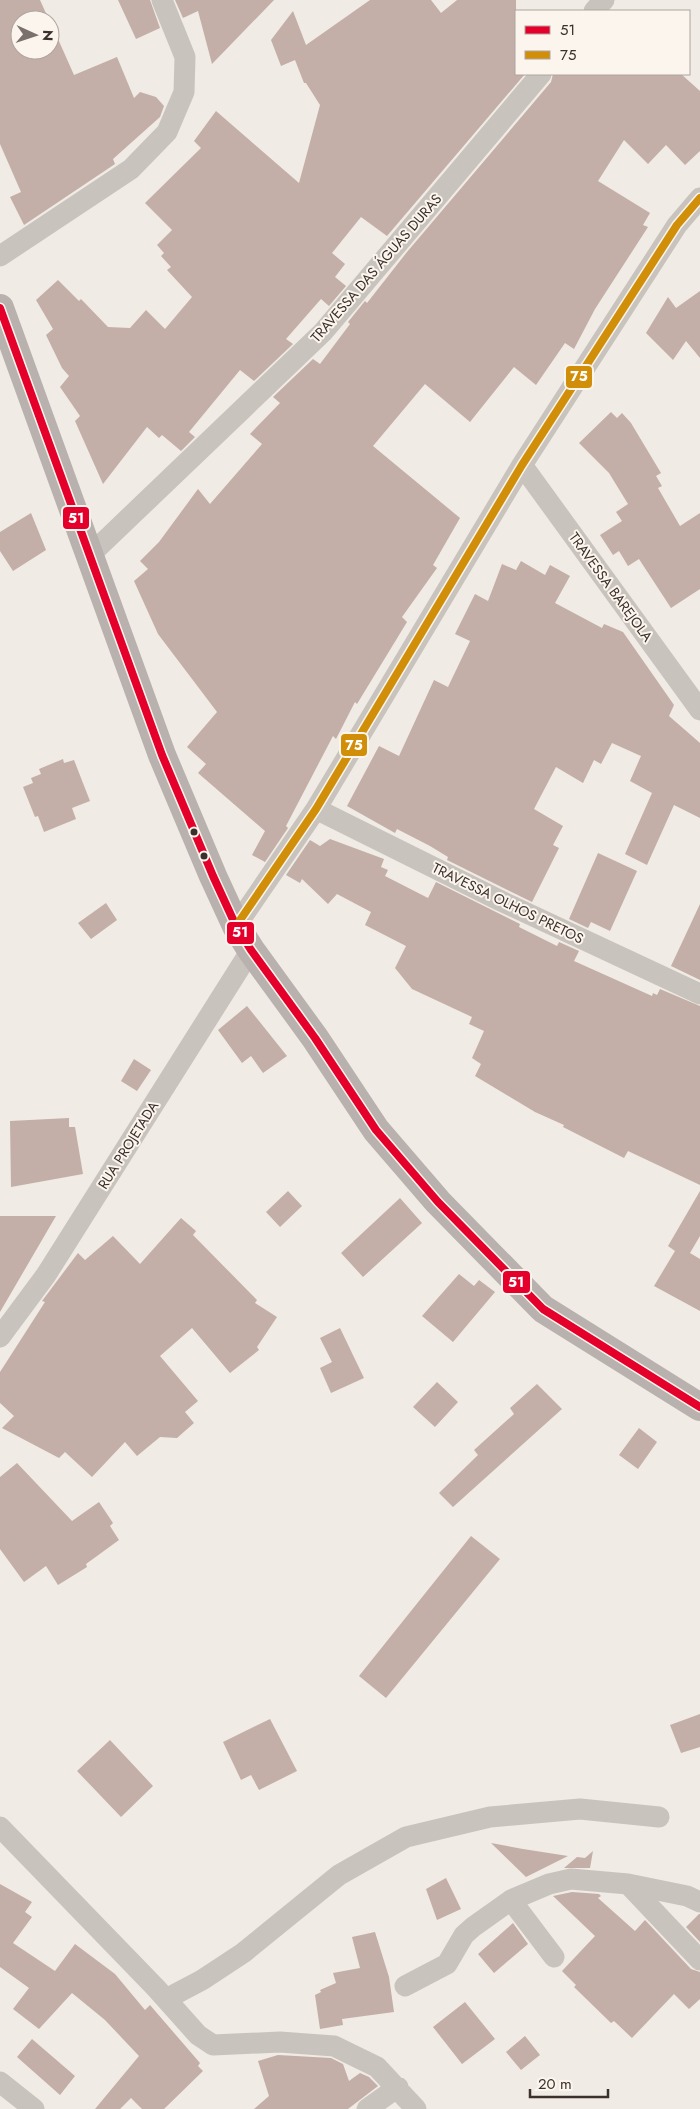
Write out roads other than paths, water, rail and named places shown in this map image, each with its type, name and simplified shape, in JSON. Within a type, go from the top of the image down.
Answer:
[{"type":"main road","points":[[0,308],[162,755],[236,926],[251,950],[315,1038],[376,1130],[438,1202],[516,1282],[543,1309],[700,1407]]},
{"type":"street","points":[[0,256],[131,169],[167,132],[184,92],[185,57],[162,0]]},
{"type":"street","points":[[595,10],[604,0]]},
{"type":"street","name":"TRAVESSA DAS ÁGUAS DURAS","points":[[90,556],[323,332],[541,75]]},
{"type":"street","points":[[236,926],[316,809],[522,465],[677,225],[700,198]]},
{"type":"street","name":"TRAVESSA BAREJOLA","points":[[522,465],[700,710]]},
{"type":"street","name":"TRAVESSA OLHOS PRETOS","points":[[316,809],[501,901],[700,994]]},
{"type":"street","name":"RUA PROJETADA","points":[[0,1337],[8,1315],[46,1275],[251,950]]},
{"type":"street","points":[[166,1999],[202,1980],[243,1953],[339,1875],[406,1837],[490,1817],[580,1809],[659,1817]]},
{"type":"street","points":[[0,1827],[166,1999],[198,2035],[213,2045],[280,2042],[334,2046],[377,2067],[398,2087],[416,2109]]},
{"type":"street","points":[[405,1986],[447,1964],[464,1935],[511,1900],[549,1884],[571,1879],[628,1884],[687,1896],[700,1902]]},
{"type":"street","points":[[628,1884],[700,1960]]},
{"type":"street","points":[[511,1900],[554,1957]]},
{"type":"street","points":[[0,2082],[34,2109]]},
{"type":"street","points":[[367,2109],[398,2087]]}]
